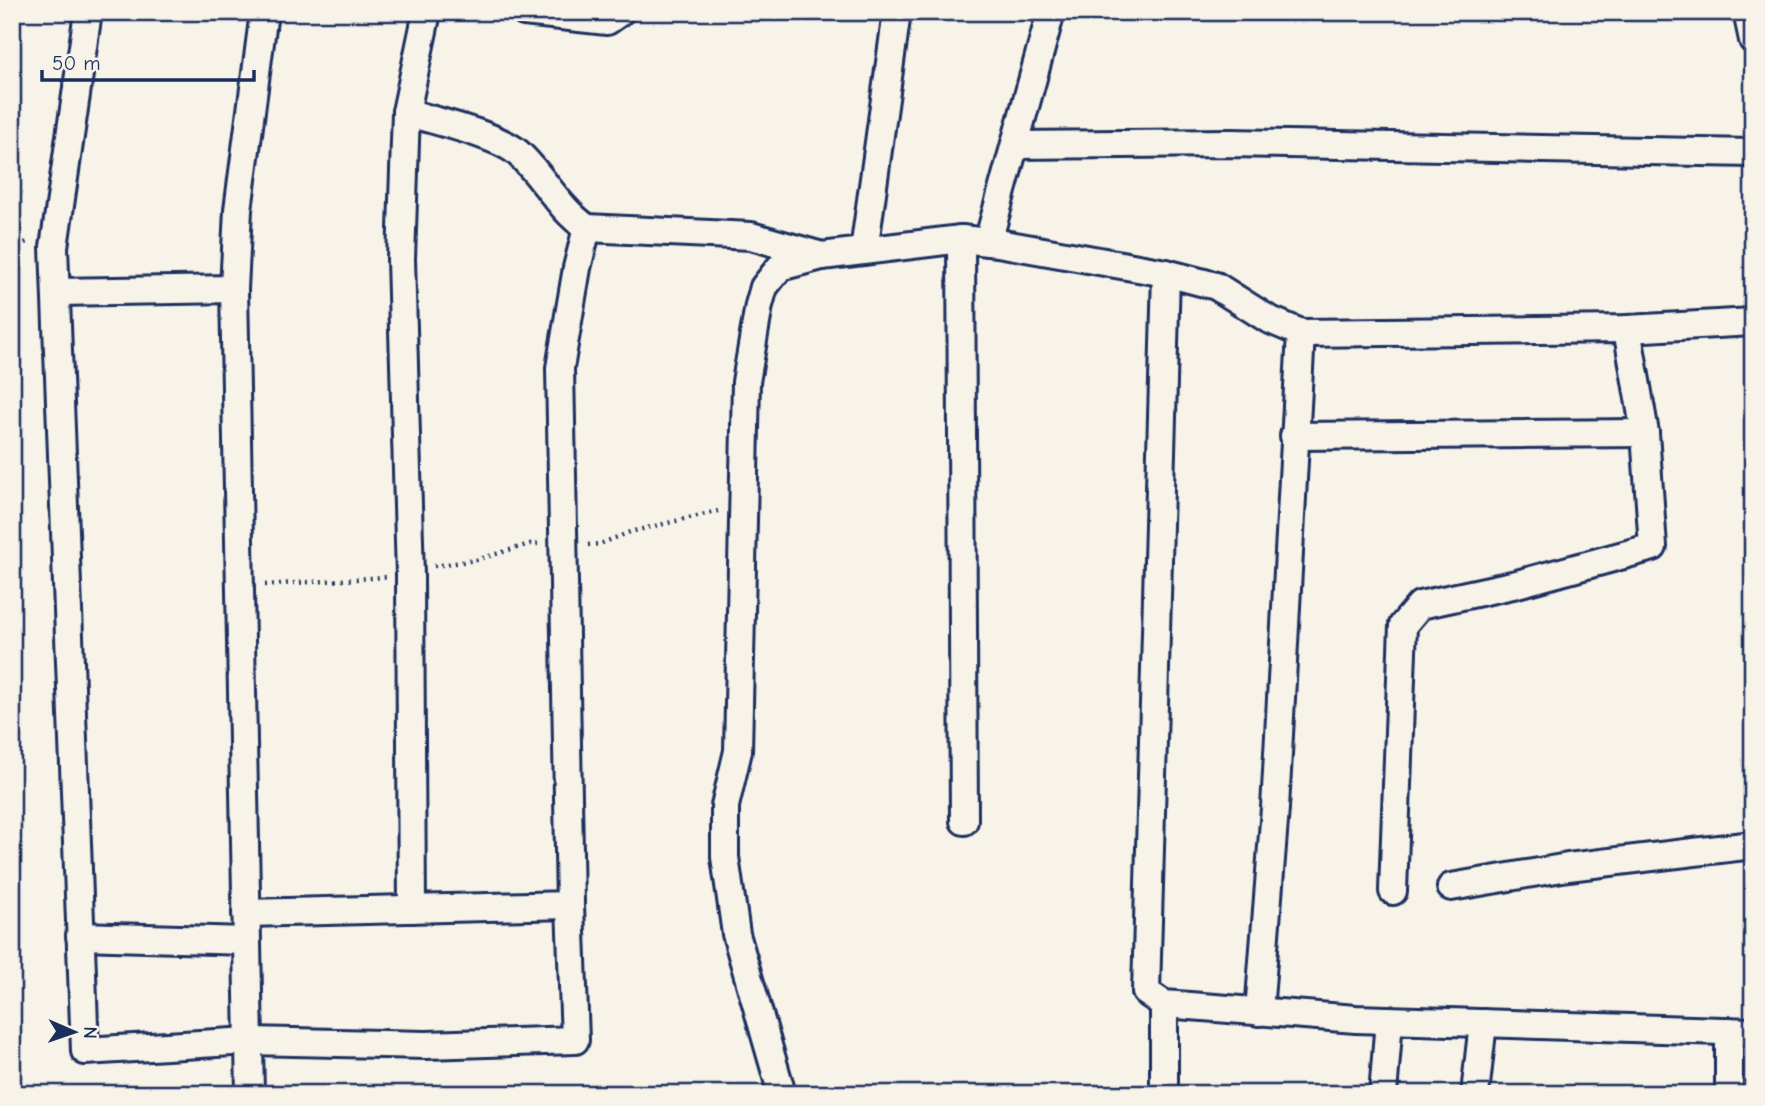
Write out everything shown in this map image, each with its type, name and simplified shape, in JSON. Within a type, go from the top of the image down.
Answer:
[{"type":"street","points":[[88,12],[54,247],[85,1051],[249,1041],[426,1045],[575,1040],[560,368],[574,283],[587,228]]},
{"type":"street","points":[[250,1094],[234,289],[238,210],[264,12]]},
{"type":"street","points":[[412,909],[410,576],[401,259],[406,112],[427,12]]},
{"type":"street","points":[[524,12],[607,21],[620,12]]},
{"type":"street","points":[[864,251],[897,12]]},
{"type":"street","points":[[988,242],[1051,12]]},
{"type":"street","points":[[1747,12],[1753,40]]},
{"type":"street","points":[[406,112],[493,139],[516,151],[572,218],[587,228],[751,236],[822,256]]},
{"type":"street","points":[[1015,145],[1230,143],[1753,153]]},
{"type":"street","points":[[961,239],[964,821]]},
{"type":"street","points":[[782,1094],[736,934],[725,857],[726,806],[738,751],[746,382],[758,305],[764,287],[780,267],[822,256],[961,239],[1166,273],[1216,286],[1268,319],[1301,333],[1627,329],[1753,322]]},
{"type":"street","points":[[1166,273],[1146,992],[1164,1004],[1259,1012],[1389,1020],[1741,1032],[1729,1094]]},
{"type":"street","points":[[56,292],[234,289]]},
{"type":"street","points":[[1393,891],[1403,625],[1420,605],[1517,584],[1653,547],[1645,433],[1627,329]]},
{"type":"street","points":[[1259,1012],[1275,808],[1301,333]]},
{"type":"street","points":[[1294,436],[1645,433]]},
{"type":"street","points":[[1451,887],[1567,867],[1753,845]]},
{"type":"street","points":[[246,913],[570,905]]},
{"type":"street","points":[[80,936],[246,941]]},
{"type":"street","points":[[1164,1004],[1164,1094]]},
{"type":"street","points":[[1383,1094],[1389,1020]]},
{"type":"street","points":[[1475,1094],[1483,1023]]},
{"type":"path","points":[[240,587],[410,576],[421,568],[476,560],[530,544],[600,544],[630,532],[743,505]]}]
